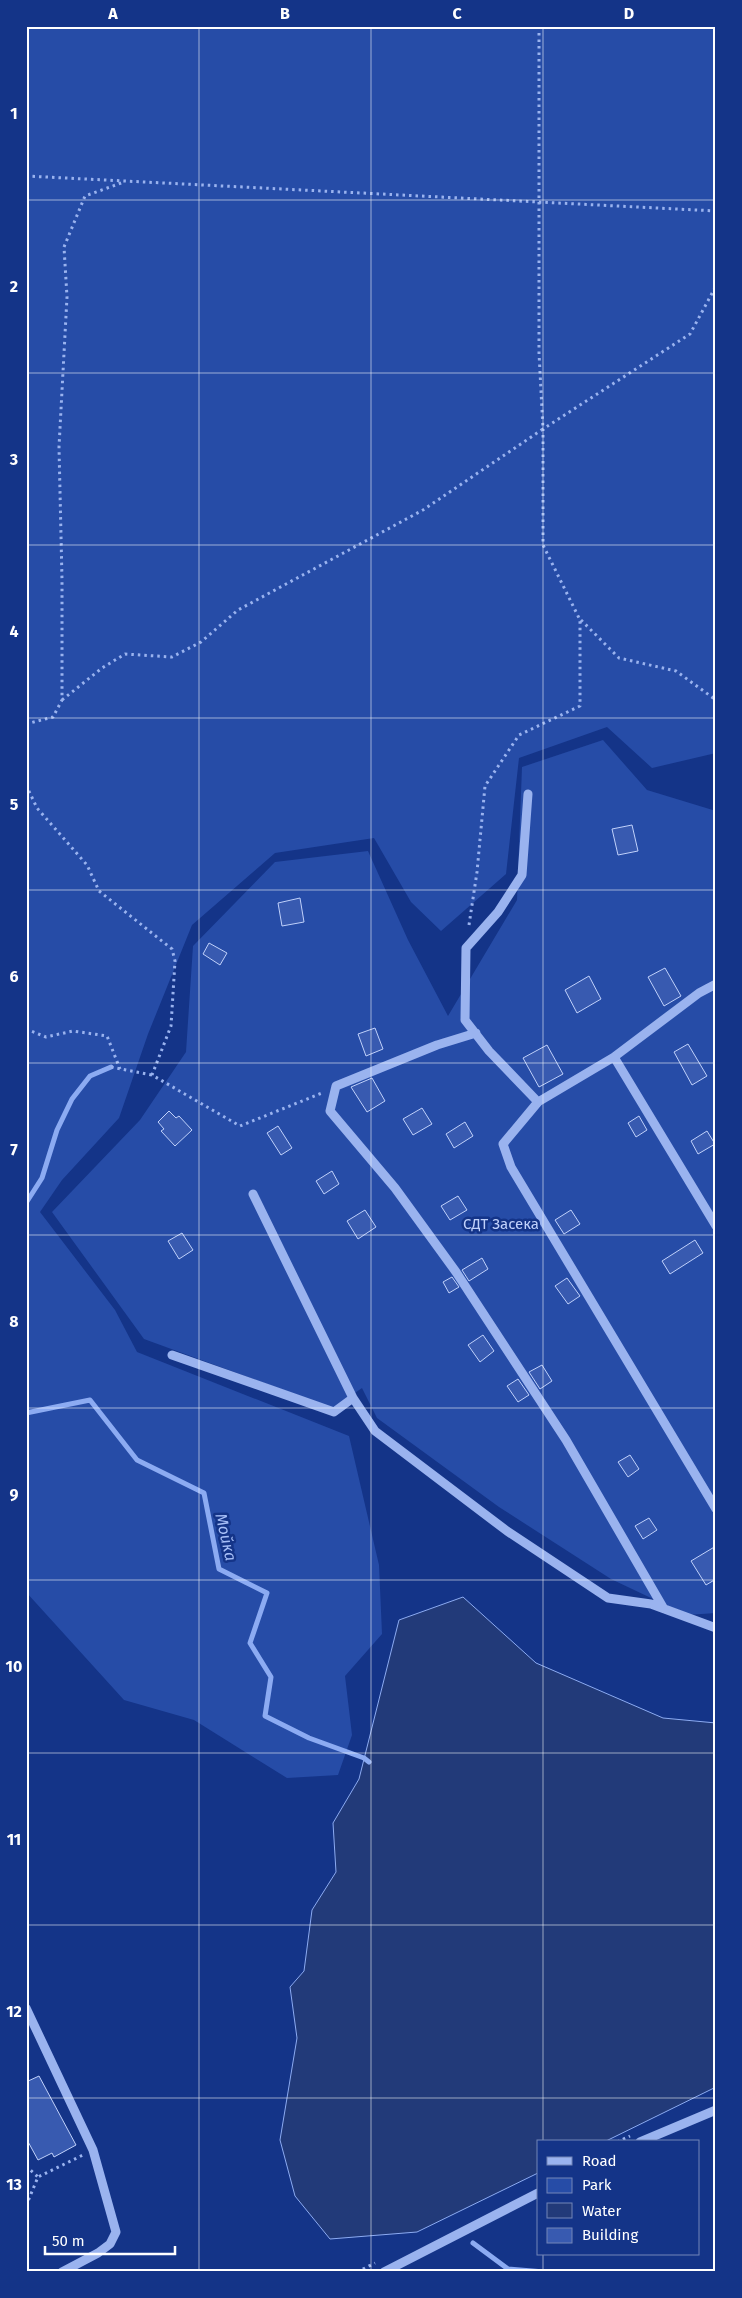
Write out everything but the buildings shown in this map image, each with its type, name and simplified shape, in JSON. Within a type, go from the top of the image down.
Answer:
[{"type":"street","points":[[528,794],[522,875],[498,912],[466,948],[465,1020],[489,1051],[538,1102]]},
{"type":"street","points":[[716,984],[699,993],[614,1057],[538,1102],[503,1144],[511,1167],[716,1509]]},
{"type":"street","points":[[476,1033],[437,1045],[336,1086],[330,1111],[395,1188],[456,1272],[566,1440],[664,1609]]},
{"type":"street","points":[[614,1057],[716,1226]]},
{"type":"street","points":[[253,1194],[354,1398],[375,1431],[507,1531],[608,1598],[651,1604],[716,1628]]},
{"type":"street","points":[[172,1355],[334,1412],[354,1398]]},
{"type":"street","points":[[26,2008],[93,2150],[116,2232],[110,2244],[98,2253],[62,2272]]},
{"type":"street","points":[[645,2140],[716,2110]]},
{"type":"street","points":[[384,2272],[537,2195]]},
{"type":"path","points":[[539,26],[539,352],[542,429],[542,545],[580,620],[619,658],[676,671],[716,700]]},
{"type":"path","points":[[26,176],[716,211]]},
{"type":"path","points":[[62,700],[59,447],[67,298],[64,247],[85,196],[127,181]]},
{"type":"path","points":[[26,724],[53,718],[62,700],[102,668],[125,654],[172,657],[201,642],[238,610],[423,510],[542,429],[690,334],[716,286]]},
{"type":"path","points":[[466,948],[477,872],[485,786],[519,735],[580,706],[580,620]]},
{"type":"path","points":[[26,785],[37,808],[87,864],[99,890],[172,949],[175,962],[170,1026],[152,1074]]},
{"type":"path","points":[[26,1029],[46,1037],[73,1031],[107,1036],[120,1069]]},
{"type":"path","points":[[111,1067],[152,1074],[240,1126],[336,1086]]},
{"type":"path","points":[[26,2206],[38,2177],[93,2150]]},
{"type":"path","points":[[26,2166],[38,2177]]},
{"type":"green space","points":[[26,26],[716,26],[716,753],[652,768],[607,727],[519,758],[506,874],[441,931],[411,902],[374,838],[275,853],[192,925],[148,1034],[119,1118],[62,1180],[40,1212],[115,1310],[137,1352],[349,1436],[379,1565],[382,1634],[345,1676],[352,1735],[338,1775],[287,1778],[194,1720],[124,1700],[26,1592]]},
{"type":"green space","name":"СДТ Засека","points":[[603,740],[647,790],[716,811],[716,1613],[687,1615],[611,1579],[499,1507],[377,1418],[362,1388],[333,1408],[144,1339],[52,1212],[140,1120],[186,1052],[193,946],[275,862],[368,851],[408,940],[448,1016],[517,900],[522,767]]},
{"type":"water","points":[[463,1597],[536,1663],[663,1718],[716,1723],[716,2087],[608,2140],[537,2140],[537,2173],[417,2232],[330,2239],[295,2196],[280,2140],[297,2038],[290,1987],[304,1971],[312,1910],[336,1872],[333,1823],[359,1779],[399,1620]]},
{"type":"waterway","points":[[26,1203],[42,1178],[57,1130],[72,1099],[90,1076],[111,1067]]},
{"type":"waterway","name":"Мойка","points":[[26,1413],[90,1400],[137,1460],[204,1493],[219,1569],[267,1593],[250,1643],[271,1677],[265,1716],[309,1738],[364,1758],[369,1762]]},
{"type":"waterway","name":"Мойка","points":[[473,2243],[508,2269],[544,2272]]}]
